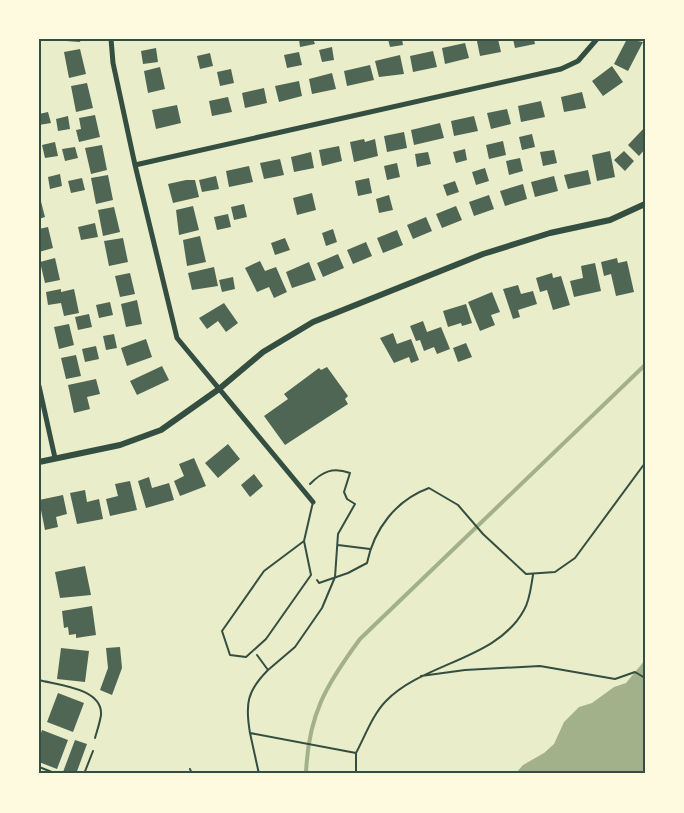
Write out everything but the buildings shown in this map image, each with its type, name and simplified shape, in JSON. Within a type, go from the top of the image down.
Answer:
[{"type":"street","points":[[111,39],[113,63],[135,165],[177,338],[313,502]]},
{"type":"street","points":[[135,165],[561,69],[578,61],[597,39]]},
{"type":"street","points":[[39,462],[120,446],[161,430],[219,389],[263,352],[313,322],[492,251],[549,233],[610,220],[645,204]]},
{"type":"street","points":[[39,386],[55,458]]},
{"type":"lane","points":[[304,541],[264,571],[222,631],[230,655],[246,657],[266,639],[311,575],[304,541],[313,502]]},
{"type":"lane","points":[[39,680],[87,693],[96,698],[101,715],[95,738]]},
{"type":"lane","points":[[84,774],[93,751]]},
{"type":"lane","points":[[39,767],[57,774]]},
{"type":"path","points":[[311,575],[319,583],[367,563],[370,549],[386,521],[410,495],[429,488],[458,505],[483,534],[526,574],[555,572],[575,558],[645,463]]},
{"type":"path","points":[[259,774],[246,712],[251,690],[268,670],[295,647],[322,608],[335,578],[338,534],[355,504],[347,499],[344,492],[350,473],[333,469],[317,476],[309,484]]},
{"type":"path","points":[[338,545],[370,549]]},
{"type":"path","points":[[356,774],[356,753],[385,701],[416,677],[486,646],[510,628],[524,611],[533,574]]},
{"type":"path","points":[[254,650],[268,670]]},
{"type":"path","points":[[416,677],[465,670],[540,666],[615,679],[635,672],[645,678]]},
{"type":"path","points":[[250,733],[356,753]]},
{"type":"path","points":[[190,769],[192,774]]},
{"type":"shaded area","points":[[645,660],[645,774],[515,774],[523,765],[544,753],[554,744],[564,722],[579,707],[592,703],[614,687],[626,683]]},
{"type":"waterway","points":[[306,774],[310,734],[315,717],[328,686],[360,639],[645,365]]}]
